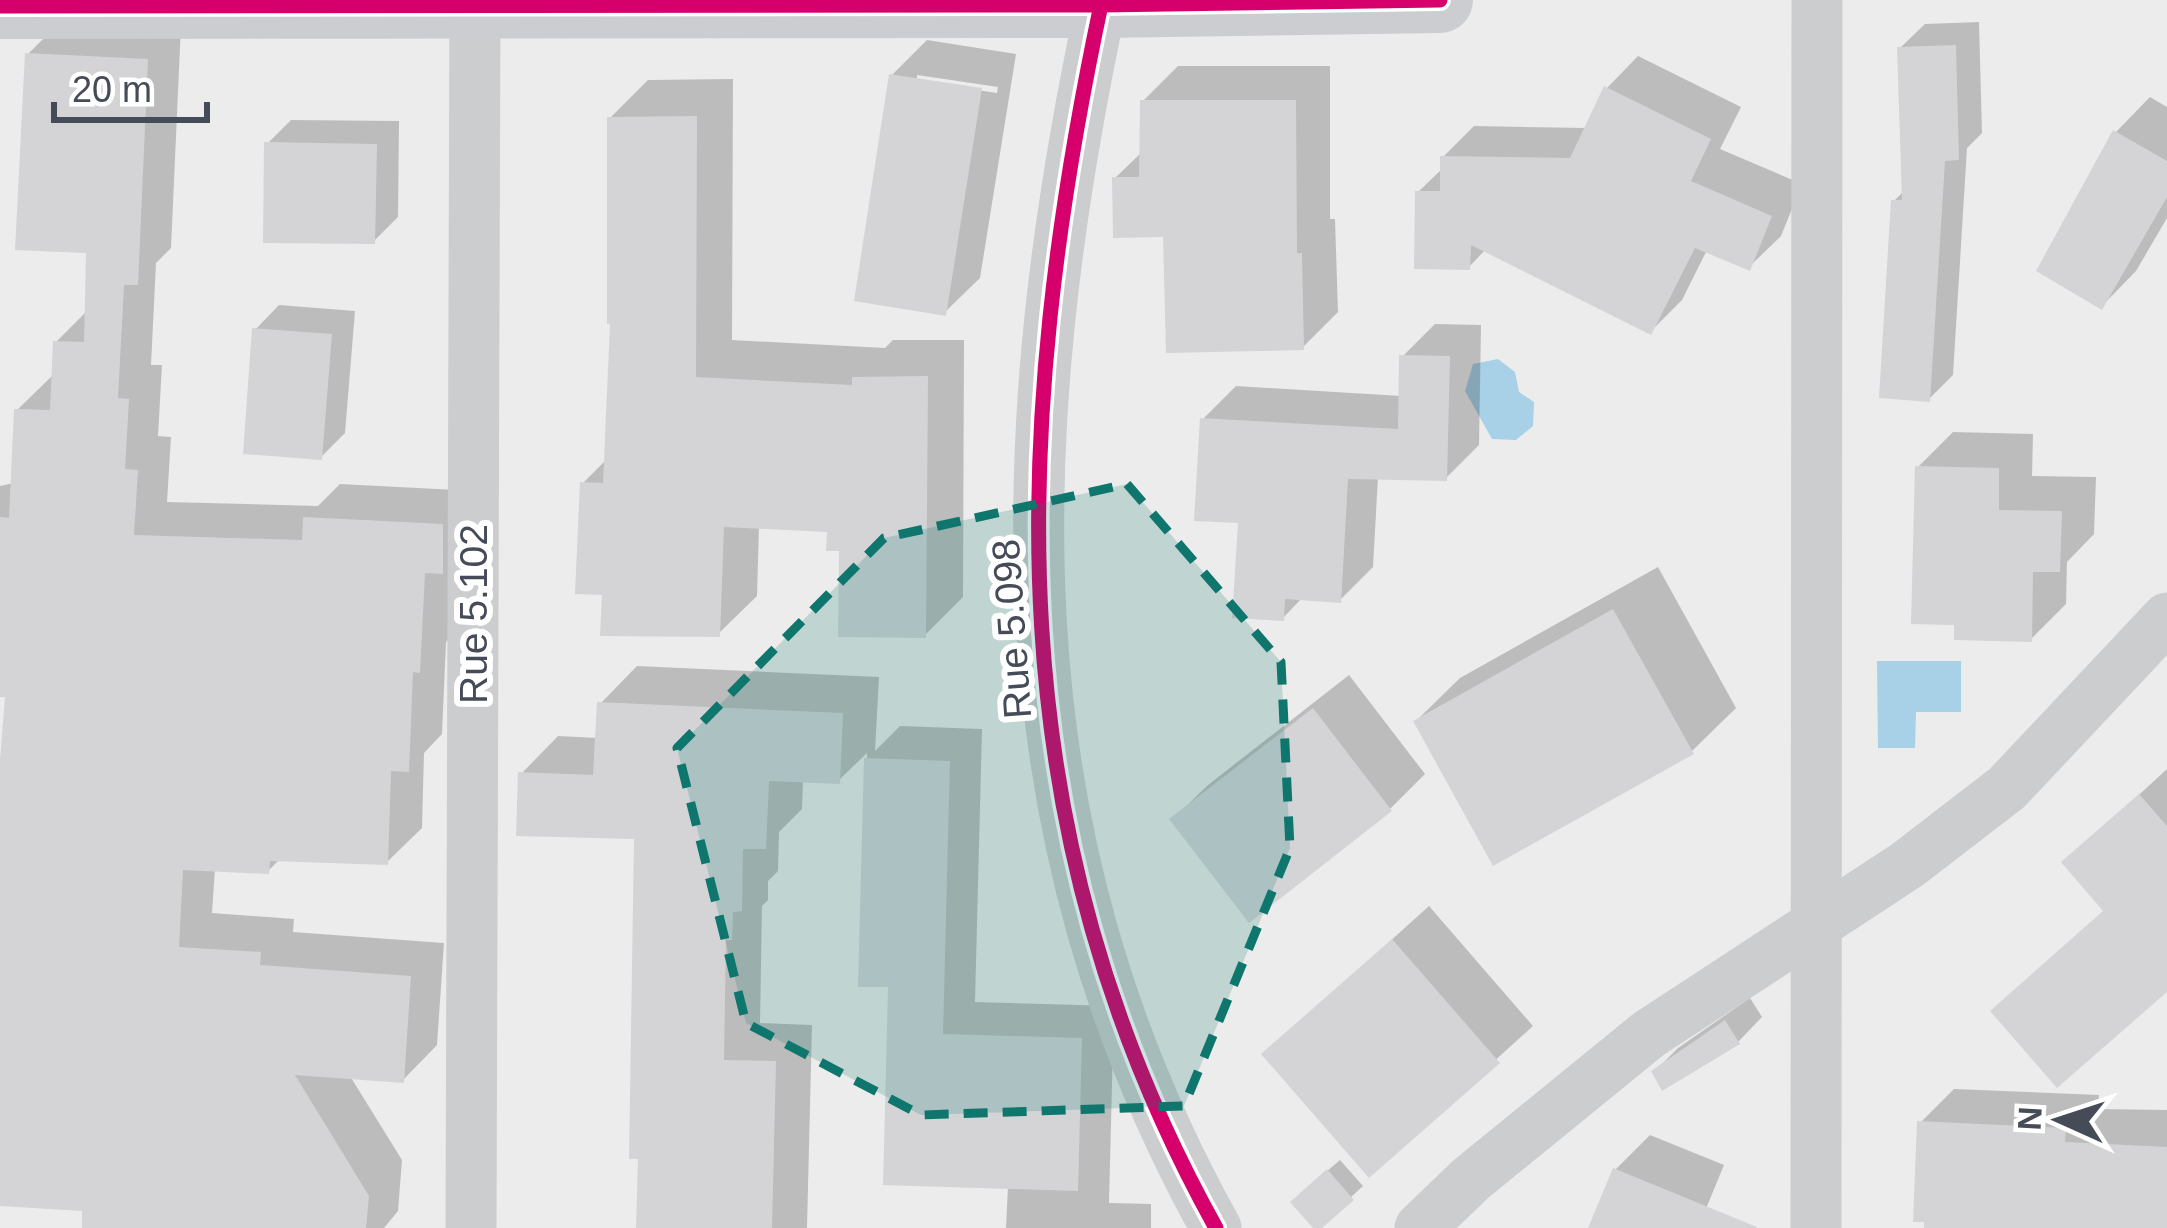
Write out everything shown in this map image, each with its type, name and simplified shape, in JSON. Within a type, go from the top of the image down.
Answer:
[{"type":"street","points":[[0,6],[1441,0]]},
{"type":"street","points":[[1816,1228],[1817,0]]},
{"type":"street","name":"Rue 5.102","points":[[471,1228],[475,2]]},
{"type":"street","name":"Rue 5.098","points":[[1102,3],[1050,311],[1040,411],[1039,566],[1054,763],[1097,954],[1171,1147],[1216,1228]]},
{"type":"street","points":[[1420,1228],[1472,1179],[1649,1034],[1907,866],[2007,788],[2167,618]]},
{"type":"highlighted area","points":[[1127,484],[1281,662],[1290,848],[1184,1106],[921,1115],[746,1023],[677,748],[884,538]]},
{"type":"water","points":[[1498,359],[1515,372],[1519,392],[1534,402],[1533,426],[1516,440],[1492,439],[1465,391],[1473,364]]},
{"type":"water","points":[[1877,661],[1961,661],[1961,712],[1916,712],[1915,748],[1878,748]]},
{"type":"building","points":[[1956,45],[1959,160],[1945,161],[1930,402],[1879,398],[1891,200],[1902,200],[1897,47]]},
{"type":"building","points":[[25,53],[148,59],[138,285],[124,285],[118,398],[129,399],[125,469],[138,470],[134,535],[302,540],[303,517],[443,524],[443,574],[425,573],[420,673],[413,672],[409,772],[391,771],[388,865],[270,861],[269,874],[183,870],[179,947],[261,952],[260,965],[411,976],[404,1083],[295,1075],[369,1196],[366,1228],[82,1228],[82,1211],[0,1206],[0,760],[5,697],[0,697],[0,517],[9,518],[14,409],[50,410],[53,341],[84,342],[86,253],[15,250]]},
{"type":"building","points":[[889,74],[982,88],[946,316],[854,301]]},
{"type":"building","points":[[1604,86],[1711,139],[1691,181],[1772,216],[1750,271],[1695,248],[1651,335],[1471,245],[1470,270],[1414,269],[1415,191],[1440,191],[1440,156],[1570,158]]},
{"type":"building","points":[[1140,100],[1296,100],[1297,253],[1302,253],[1304,350],[1166,353],[1163,237],[1113,238],[1112,177],[1139,177]]},
{"type":"building","points":[[697,116],[696,377],[852,385],[852,377],[928,376],[926,638],[838,637],[839,551],[826,551],[827,532],[724,527],[720,637],[600,636],[602,595],[575,594],[580,482],[603,483],[610,324],[607,117]]},
{"type":"building","points":[[2113,130],[2167,161],[2167,197],[2102,310],[2036,271]]},
{"type":"building","points":[[264,142],[377,144],[375,244],[263,243]]},
{"type":"building","points":[[252,328],[332,334],[322,460],[243,454]]},
{"type":"building","points":[[1399,355],[1450,356],[1447,481],[1348,479],[1341,603],[1285,599],[1284,621],[1232,618],[1238,523],[1194,521],[1200,418],[1398,429]]},
{"type":"building","points":[[1915,466],[1999,468],[1999,510],[2062,511],[2060,572],[2033,572],[2032,642],[1954,640],[1954,625],[1911,624]]},
{"type":"building","points":[[1613,609],[1694,754],[1493,866],[1413,721]]},
{"type":"building","points":[[597,702],[843,713],[840,784],[769,781],[766,849],[743,849],[742,911],[733,912],[732,940],[726,940],[724,1060],[776,1061],[772,1228],[636,1228],[638,1159],[629,1159],[634,839],[516,836],[518,772],[593,775]]},
{"type":"building","points":[[1313,708],[1392,811],[1249,923],[1169,819]]},
{"type":"building","points":[[864,758],[950,761],[943,1034],[1082,1038],[1078,1191],[883,1185],[888,987],[858,987]]},
{"type":"building","points":[[2139,794],[2167,826],[2167,992],[2057,1088],[1990,1011],[2103,911],[2061,862]]},
{"type":"building","points":[[1392,939],[1500,1063],[1369,1178],[1261,1054]]},
{"type":"building","points":[[1725,1020],[1740,1044],[1662,1091],[1651,1071]]},
{"type":"building","points":[[1917,1121],[2066,1128],[2065,1142],[2167,1147],[2167,1228],[1924,1228],[1924,1222],[1913,1222]]},
{"type":"building","points":[[1613,1168],[1757,1227],[1588,1228]]},
{"type":"building","points":[[1327,1169],[1354,1200],[1322,1228],[1313,1228],[1290,1202]]},
{"type":"cycle path","points":[[1102,0],[1071,160],[1050,318],[1039,473],[1042,627],[1059,778],[1092,929],[1144,1079],[1216,1228]]},
{"type":"cycle path","points":[[0,6],[1440,0]]}]
